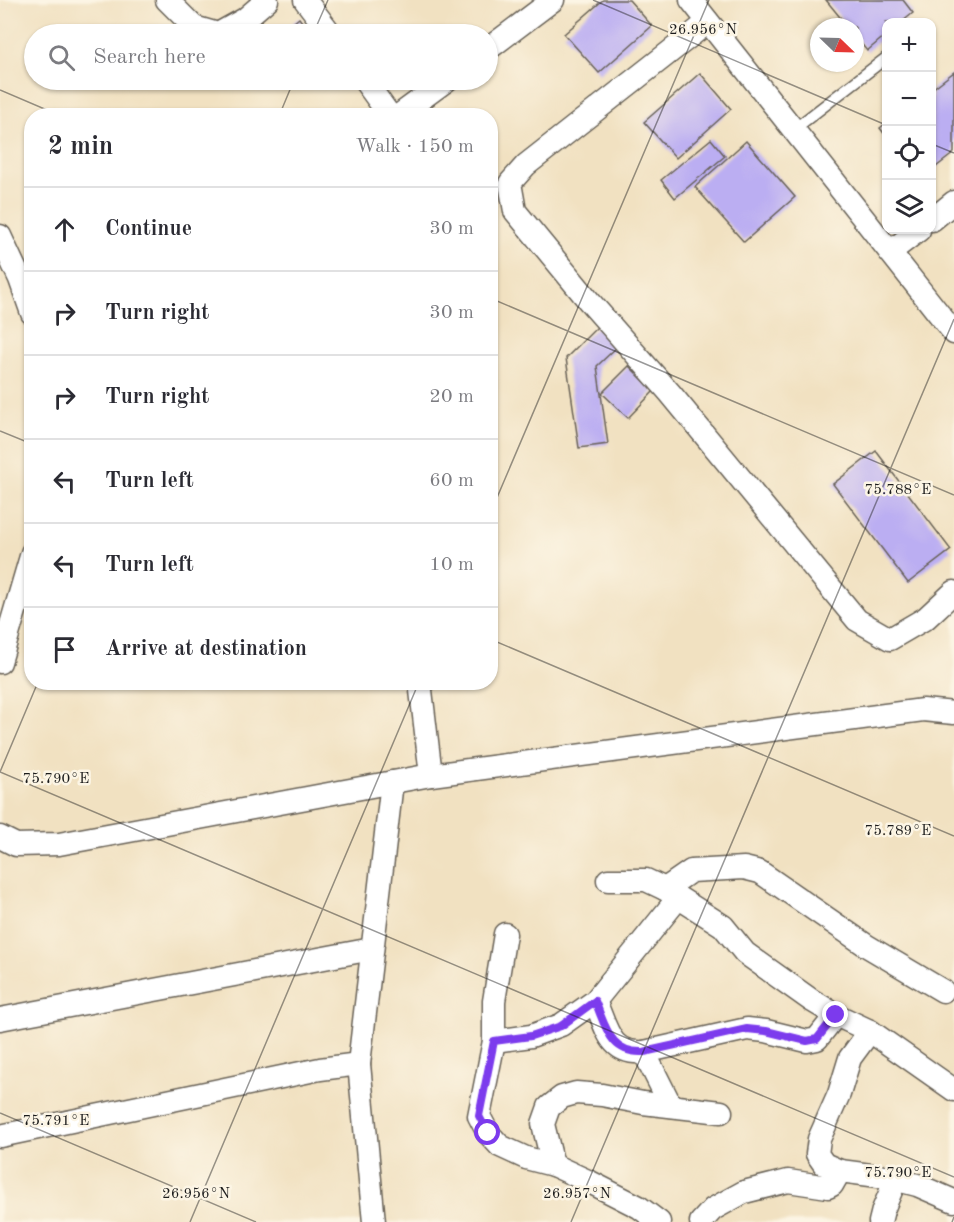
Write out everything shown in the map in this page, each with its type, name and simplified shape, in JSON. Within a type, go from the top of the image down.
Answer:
[{"type":"street","points":[[167,0],[191,24]]},
{"type":"street","points":[[236,24],[267,0]]},
{"type":"street","points":[[305,0],[323,24]]},
{"type":"street","points":[[498,42],[554,0]]},
{"type":"street","points":[[691,0],[954,333]]},
{"type":"street","points":[[708,22],[526,165],[510,183],[514,211],[670,393],[857,620],[890,639],[926,618],[954,592]]},
{"type":"street","points":[[371,90],[384,108]]},
{"type":"street","points":[[409,108],[433,90]]},
{"type":"street","points":[[936,217],[954,202]]},
{"type":"street","points":[[890,252],[914,234]]},
{"type":"street","points":[[0,236],[24,290]]},
{"type":"street","points":[[0,662],[24,580]]},
{"type":"street","points":[[421,690],[430,775]]},
{"type":"street","points":[[0,837],[16,845],[58,844],[430,775],[923,710],[954,713]]},
{"type":"street","points":[[374,1222],[358,1064],[393,782]]},
{"type":"street","points":[[494,1041],[531,1036],[561,1026],[595,1001],[691,871],[744,868],[760,872],[867,946],[943,991]]},
{"type":"street","points":[[608,880],[646,880],[672,894],[723,926],[745,953],[811,1000],[870,1031],[954,1090]]},
{"type":"street","points":[[505,934],[494,1001],[494,1041],[479,1116],[488,1133],[500,1146],[526,1158],[553,1165],[639,1207],[659,1222]]},
{"type":"street","points":[[0,1019],[372,949]]},
{"type":"street","points":[[595,1001],[613,1041],[622,1050],[631,1053],[747,1029],[807,1041],[817,1039],[836,1015]]},
{"type":"street","points":[[870,1031],[849,1058],[839,1094],[819,1139],[817,1154],[824,1164],[840,1171],[896,1179],[917,1185],[954,1201]]},
{"type":"street","points":[[644,1052],[671,1106]]},
{"type":"street","points":[[0,1136],[320,1069],[358,1064]]},
{"type":"street","points":[[553,1165],[543,1124],[549,1107],[562,1097],[576,1093],[602,1095],[721,1112]]},
{"type":"street","points":[[701,1222],[713,1209],[744,1192],[788,1181],[828,1187],[832,1185],[840,1171]]},
{"type":"street","points":[[880,1222],[896,1179]]},
{"type":"lane","points":[[793,130],[882,61]]},
{"type":"building","points":[[603,0],[629,0],[652,26],[599,73],[564,34]]},
{"type":"building","points":[[826,0],[903,0],[913,13],[907,18],[882,18],[882,38],[867,51],[864,47],[864,18],[841,18]]},
{"type":"building","points":[[299,18],[304,24],[292,24]]},
{"type":"building","points":[[954,72],[954,153],[936,167],[936,126],[936,86]]},
{"type":"building","points":[[700,73],[731,109],[676,158],[644,122]]},
{"type":"building","points":[[711,139],[725,156],[675,198],[661,180]]},
{"type":"building","points":[[746,141],[795,197],[744,242],[695,187]]},
{"type":"building","points":[[599,325],[617,347],[597,366],[608,444],[579,448],[566,358]]},
{"type":"building","points":[[629,366],[654,391],[628,418],[602,393]]},
{"type":"building","points":[[876,451],[951,550],[908,583],[833,484]]},
{"type":"route","points":[[488,1133],[479,1116],[494,1041],[531,1036],[561,1026],[578,1011],[595,1001],[613,1041],[622,1050],[631,1053],[747,1029],[807,1041],[817,1039],[836,1015]]}]
